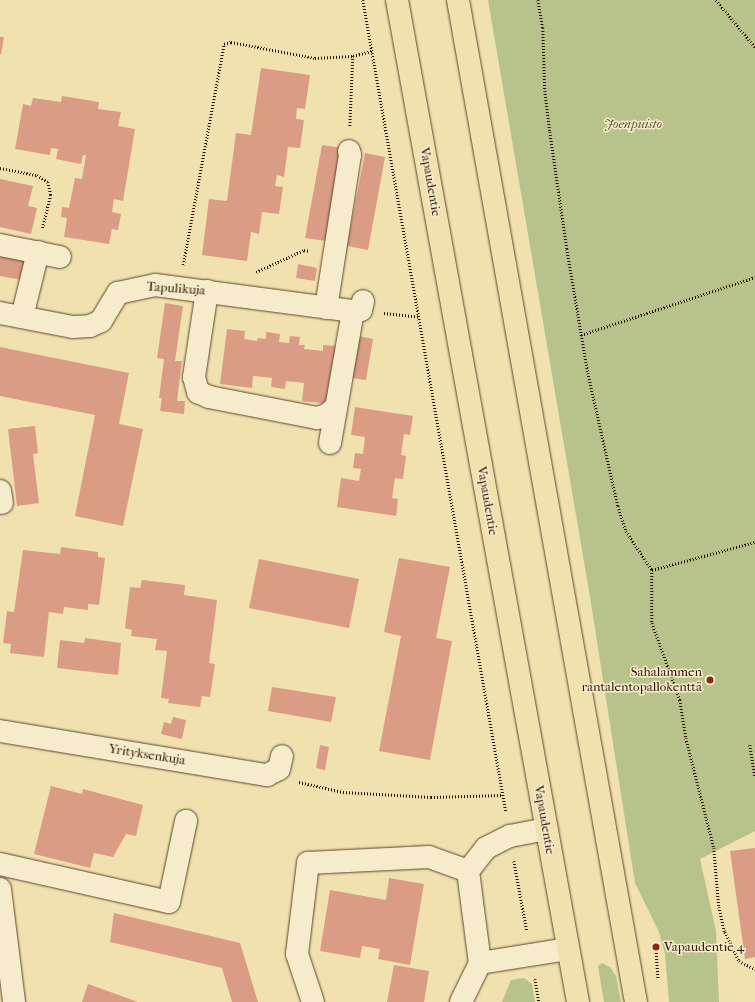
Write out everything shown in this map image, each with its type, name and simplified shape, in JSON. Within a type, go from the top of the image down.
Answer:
[{"type":"main road","name":"Vapaudentie","points":[[397,0],[567,949],[578,1002]]},
{"type":"main road","points":[[458,0],[636,1002]]},
{"type":"street","points":[[326,308],[350,155],[349,151]]},
{"type":"street","points":[[0,245],[60,257]]},
{"type":"street","points":[[22,317],[38,252]]},
{"type":"street","name":"Tapulikuja","points":[[0,313],[74,327],[90,326],[101,321],[118,293],[143,286],[155,285],[179,287],[326,308],[359,307]]},
{"type":"street","points":[[207,291],[194,377],[198,392],[209,397],[316,418],[327,415],[336,407]]},
{"type":"street","points":[[330,443],[336,407],[359,307]]},
{"type":"street","name":"Yrityksenkuja","points":[[0,731],[267,775]]},
{"type":"street","points":[[267,775],[279,769],[282,756]]},
{"type":"street","points":[[0,864],[169,902],[186,822]]},
{"type":"street","points":[[461,1002],[480,963],[468,871],[486,848],[510,836],[546,829]]},
{"type":"street","points":[[313,1002],[298,954],[308,864],[428,858],[468,871]]},
{"type":"street","points":[[1,898],[14,1002]]},
{"type":"street","points":[[480,963],[567,949]]},
{"type":"path","points":[[363,0],[420,317],[539,1002]]},
{"type":"path","points":[[538,0],[543,28],[545,91],[549,125],[567,249],[588,373],[618,506],[626,532],[652,570],[652,623],[680,700],[686,738],[714,848],[719,907],[724,926],[739,961],[755,969]]},
{"type":"path","points":[[716,0],[755,47]]},
{"type":"path","points":[[179,287],[224,44],[231,42],[315,58],[353,56],[372,51]]},
{"type":"path","points":[[349,151],[353,56]]},
{"type":"path","points":[[0,168],[37,174],[48,182],[51,195],[38,252]]},
{"type":"path","points":[[250,271],[257,272],[304,250],[334,254]]},
{"type":"path","points":[[184,262],[191,263]]},
{"type":"path","points":[[581,335],[755,277]]},
{"type":"path","points":[[359,307],[420,317]]},
{"type":"path","points":[[652,570],[755,542]]},
{"type":"path","points":[[750,745],[755,778]]},
{"type":"path","points":[[267,775],[344,792],[431,797],[503,795]]},
{"type":"path","points":[[656,947],[658,979]]},
{"type":"green space","name":"Joenpuisto","points":[[488,0],[755,0],[755,831],[700,859],[716,931],[719,1002],[669,1002],[665,954],[659,932],[635,883],[590,597]]},
{"type":"green space","points":[[602,963],[610,967],[616,976],[621,1002],[604,1002],[598,966]]},
{"type":"green space","points":[[524,978],[532,984],[535,1002],[502,1002],[511,980]]},
{"type":"building","points":[[0,37],[4,37],[1,54],[0,54]]},
{"type":"building","points":[[261,68],[310,75],[305,109],[297,108],[296,119],[304,120],[300,148],[288,147],[284,177],[277,175],[275,186],[283,187],[279,214],[262,212],[259,234],[251,232],[247,261],[202,255],[209,199],[227,201],[236,133],[251,135]]},
{"type":"building","points":[[62,96],[99,102],[98,109],[121,112],[118,126],[135,129],[123,201],[114,199],[112,212],[121,214],[118,230],[112,229],[109,244],[64,237],[67,218],[61,217],[62,207],[69,208],[75,178],[82,179],[86,155],[83,155],[81,164],[56,159],[58,149],[51,148],[50,155],[15,149],[23,104],[31,106],[33,98],[61,102]]},
{"type":"building","points":[[322,145],[342,148],[326,241],[305,238]]},
{"type":"building","points":[[365,153],[385,157],[368,250],[347,246]]},
{"type":"building","points":[[0,179],[33,186],[28,206],[37,208],[31,234],[0,227]]},
{"type":"building","points":[[0,251],[27,257],[22,280],[0,276]]},
{"type":"building","points":[[298,264],[317,268],[315,281],[296,278]]},
{"type":"building","points":[[165,303],[183,306],[175,361],[182,361],[177,401],[185,401],[184,414],[160,411],[162,398],[159,398],[164,359],[157,358]]},
{"type":"building","points":[[227,329],[245,331],[244,339],[257,341],[258,338],[266,339],[266,332],[280,334],[279,342],[289,343],[290,336],[300,337],[299,345],[305,345],[304,349],[323,351],[323,345],[337,346],[330,404],[302,401],[304,383],[286,381],[285,389],[271,387],[272,378],[253,376],[252,388],[220,384]]},
{"type":"building","points":[[358,336],[373,339],[366,380],[352,378]]},
{"type":"building","points":[[0,347],[129,373],[119,424],[143,429],[123,526],[75,516],[95,415],[0,396]]},
{"type":"building","points":[[355,407],[413,416],[410,435],[404,434],[401,455],[406,456],[403,479],[395,478],[392,498],[398,499],[396,516],[337,507],[341,478],[359,481],[361,469],[353,468],[355,453],[363,454],[365,437],[351,435]]},
{"type":"building","points":[[35,426],[38,453],[33,454],[39,503],[17,506],[8,429]]},
{"type":"building","points":[[61,547],[98,552],[98,557],[105,558],[99,605],[88,604],[88,610],[64,607],[63,614],[49,612],[44,657],[10,653],[11,644],[3,643],[7,611],[14,612],[23,550],[60,554]]},
{"type":"building","points":[[399,558],[450,567],[436,638],[452,641],[430,760],[379,751],[401,636],[384,632]]},
{"type":"building","points":[[259,559],[359,579],[349,628],[249,608]]},
{"type":"building","points":[[142,580],[185,585],[184,595],[217,600],[209,663],[215,664],[210,697],[202,696],[200,707],[168,703],[169,699],[161,698],[167,651],[155,650],[157,639],[131,636],[132,630],[125,628],[130,587],[140,588]]},
{"type":"building","points":[[85,638],[121,643],[118,675],[57,668],[60,640],[84,643]]},
{"type":"building","points":[[272,687],[336,697],[331,722],[268,711]]},
{"type":"building","points":[[173,717],[186,720],[182,739],[161,734],[164,722],[171,724]]},
{"type":"building","points":[[320,745],[329,747],[325,770],[316,768]]},
{"type":"building","points":[[51,786],[82,794],[83,789],[143,805],[136,836],[126,834],[113,857],[94,853],[90,868],[34,854]]},
{"type":"building","points":[[755,848],[755,957],[745,959],[730,851]]},
{"type":"building","points":[[389,878],[424,884],[410,965],[378,959],[380,949],[362,946],[360,958],[320,951],[330,890],[386,900]]},
{"type":"building","points":[[114,913],[240,943],[258,1002],[232,1002],[222,968],[110,942]]},
{"type":"building","points":[[394,965],[429,971],[424,1002],[387,1002]]},
{"type":"building","points":[[88,984],[138,1002],[82,1002]]},
{"type":"place","name":"Sahalammen rantalentopallokenttä","points":[[710,680]]},
{"type":"place","name":"Vapaudentie 4","points":[[656,947]]}]
